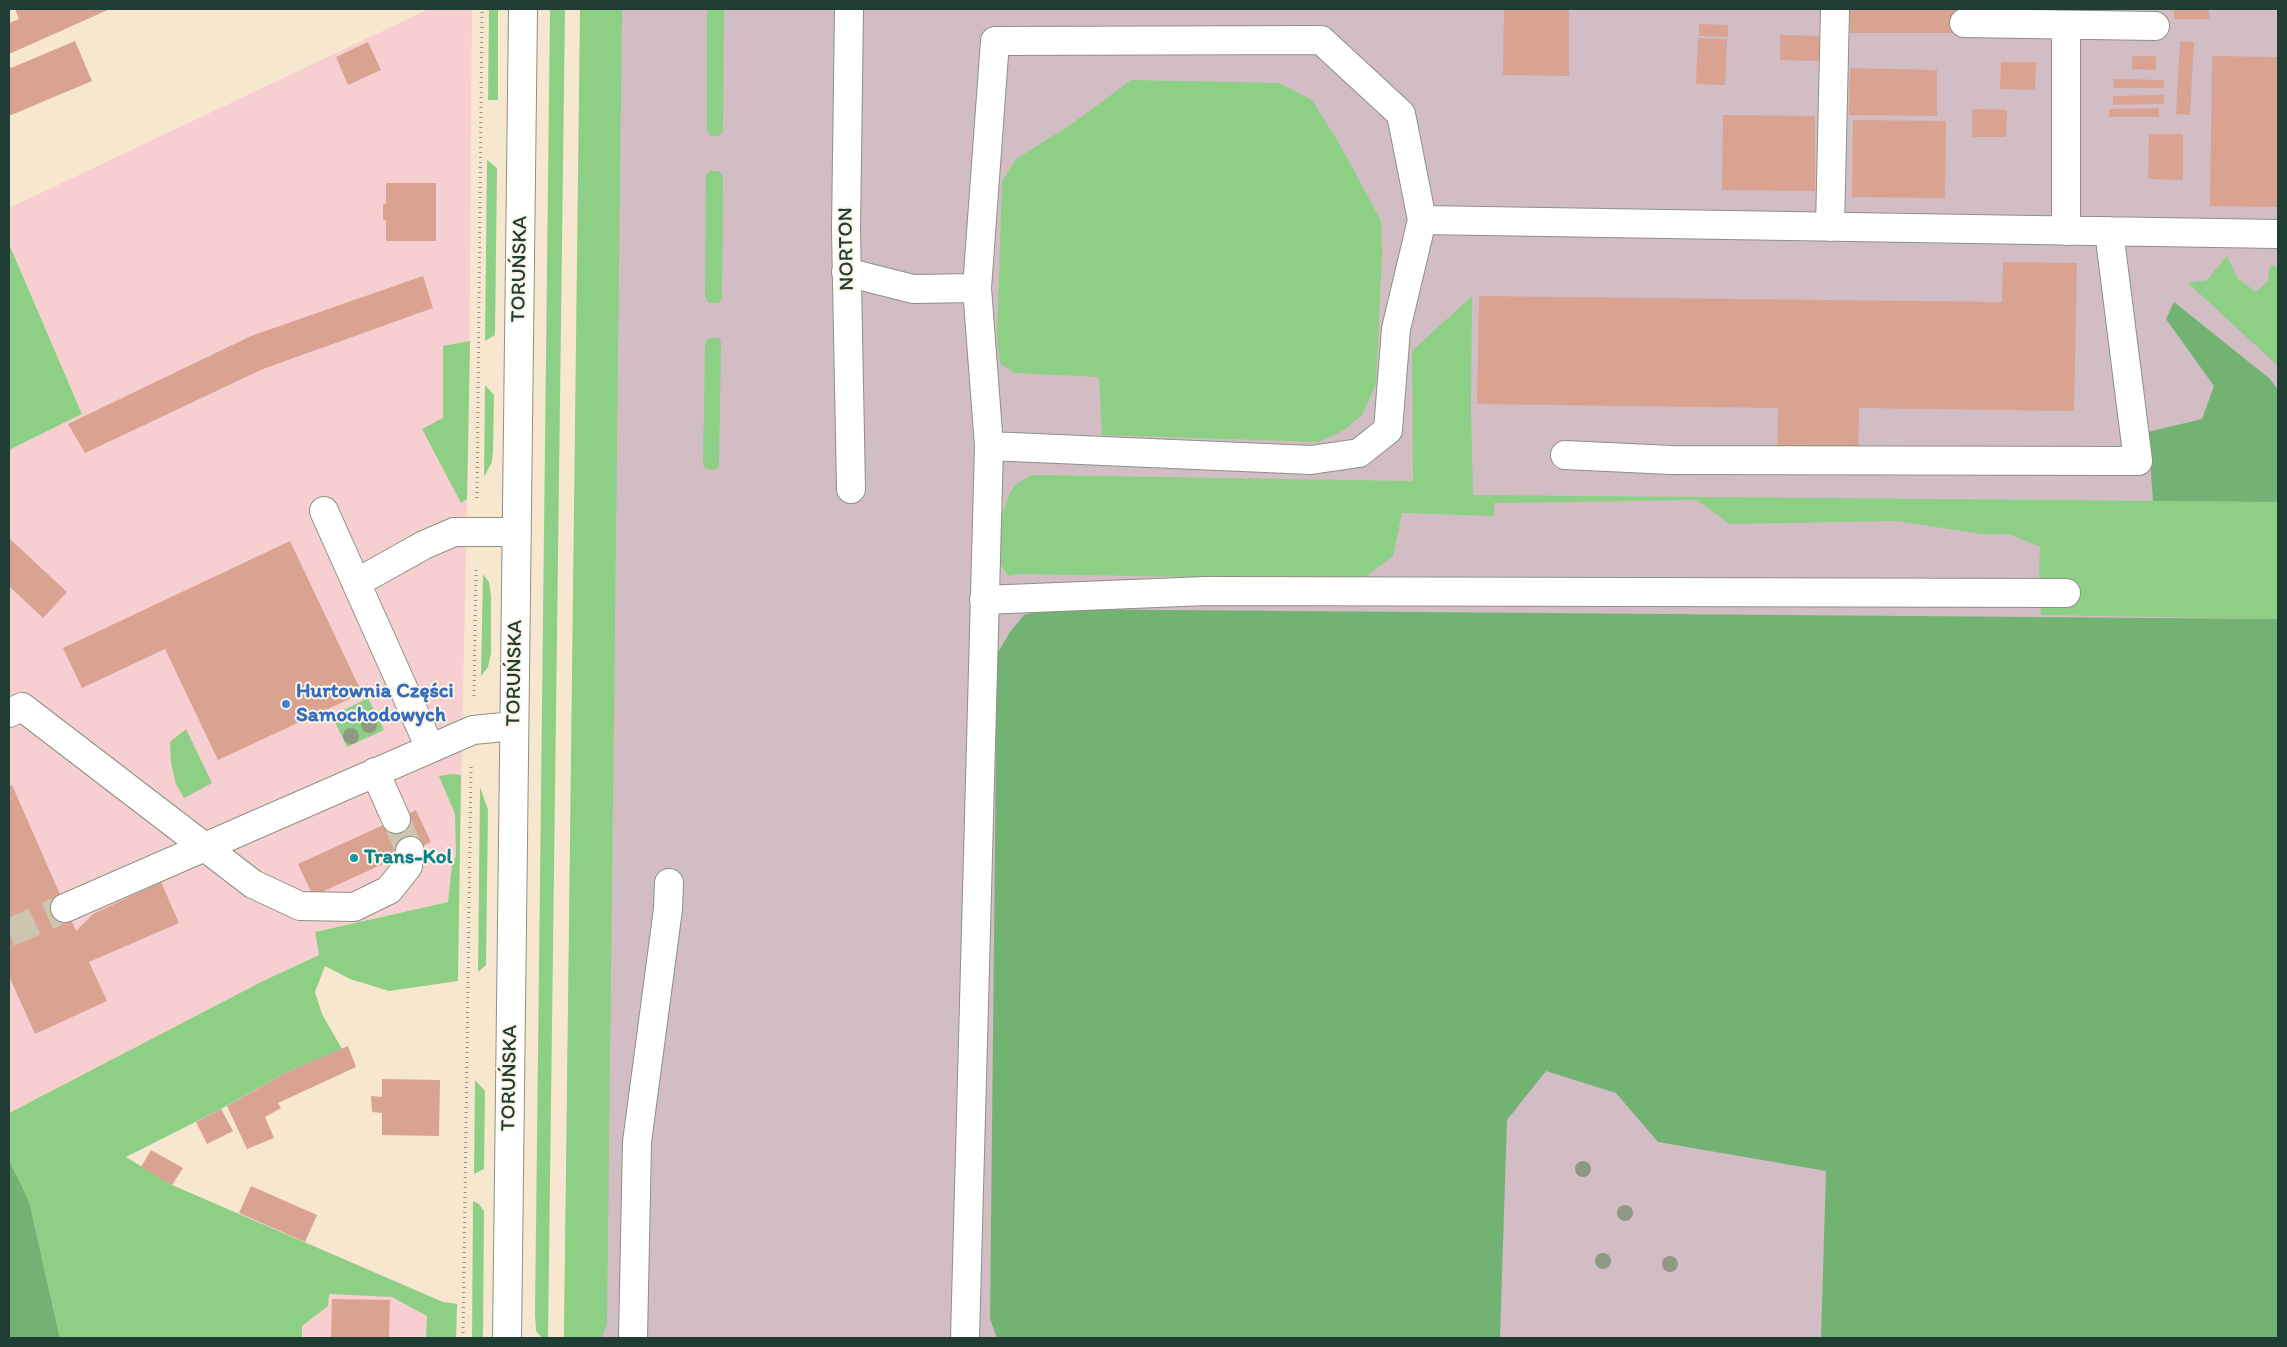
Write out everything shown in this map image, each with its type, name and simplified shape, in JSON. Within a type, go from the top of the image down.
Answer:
[{"type":"street","name":"TORUŃSKA","points":[[507,1338],[523,9]]},
{"type":"street","name":"NORTON","points":[[849,9],[846,272],[851,489]]},
{"type":"street","points":[[1830,227],[1835,10]]},
{"type":"street","points":[[1964,23],[2155,26]]},
{"type":"street","points":[[2066,25],[2066,231]]},
{"type":"street","points":[[965,1338],[989,446],[977,288],[995,40],[1321,40],[1402,114],[1422,220],[1396,329],[1388,430],[1359,452],[1311,460],[989,446]]},
{"type":"street","points":[[1422,220],[2278,234]]},
{"type":"street","points":[[1565,455],[1671,460],[2138,461],[2109,232]]},
{"type":"street","points":[[846,272],[913,289],[977,288]]},
{"type":"street","points":[[324,511],[430,748]]},
{"type":"street","points":[[356,583],[424,545],[454,532],[517,532]]},
{"type":"street","points":[[984,600],[1206,591],[2066,593]]},
{"type":"street","points":[[9,713],[22,707],[253,884],[300,906],[354,907],[389,890],[408,866],[410,851]]},
{"type":"street","points":[[65,908],[473,730],[514,726]]},
{"type":"street","points":[[375,772],[396,819]]},
{"type":"street","points":[[633,1338],[637,1142],[668,909],[669,883]]},
{"type":"path","points":[[477,486],[482,9]]},
{"type":"path","points":[[474,678],[476,567]]},
{"type":"path","points":[[463,1338],[471,776]]},
{"type":"shaded area","points":[[429,9],[472,9],[469,405],[459,899],[315,932],[319,955],[263,981],[9,1113],[9,450],[82,414],[9,244],[9,208]]},
{"type":"shaded area","points":[[581,9],[2278,9],[2278,1338],[564,1338]]},
{"type":"shaded area","points":[[305,1242],[443,1302],[457,1304],[456,1338],[302,1338]]},
{"type":"green space","points":[[489,9],[498,9],[498,100],[488,100]]},
{"type":"green space","points":[[550,9],[565,9],[548,1338],[542,1338],[536,1331],[535,1314]]},
{"type":"green space","points":[[580,9],[622,9],[607,1324],[602,1338],[564,1338]]},
{"type":"green space","points":[[707,9],[724,9],[723,132],[718,136],[711,136],[707,131]]},
{"type":"green space","points":[[1131,80],[1279,83],[1312,100],[1339,143],[1381,221],[1382,254],[1376,384],[1362,415],[1344,430],[1319,442],[1102,435],[1099,377],[1014,373],[1000,363],[997,336],[1002,181],[1016,159],[1072,124]]},
{"type":"green space","points":[[487,160],[497,168],[495,335],[485,341]]},
{"type":"green space","points":[[710,171],[718,171],[723,176],[722,299],[718,303],[709,303],[705,297],[706,175]]},
{"type":"green space","points":[[9,244],[82,414],[9,450]]},
{"type":"green space","points":[[2227,256],[2238,279],[2256,292],[2268,281],[2270,265],[2278,267],[2278,366],[2188,283],[2207,280]]},
{"type":"green space","points":[[1472,296],[1471,409],[1473,495],[2278,502],[2278,619],[2041,615],[2040,547],[2009,534],[1981,534],[1897,521],[1730,524],[1696,500],[1494,503],[1494,516],[1402,513],[1393,556],[1361,580],[1020,574],[1008,576],[998,561],[999,523],[1010,492],[1016,484],[1032,475],[1413,481],[1412,351]]},
{"type":"green space","points":[[2174,302],[2270,379],[2278,390],[2278,502],[2153,501],[2148,432],[2202,419],[2214,386],[2166,319]]},
{"type":"green space","points":[[708,338],[719,338],[721,343],[719,467],[715,470],[706,469],[703,465],[705,344]]},
{"type":"green space","points":[[470,341],[467,499],[461,503],[422,429],[443,418],[443,346]]},
{"type":"green space","points":[[485,385],[494,395],[492,462],[484,477]]},
{"type":"green space","points":[[483,574],[489,582],[491,596],[491,653],[488,667],[481,676]]},
{"type":"green space","points":[[1046,609],[2278,619],[2278,1338],[1821,1338],[1826,1171],[1658,1142],[1616,1093],[1546,1071],[1507,1120],[1500,1338],[997,1338],[990,1319],[997,654],[1010,632],[1024,615]]},
{"type":"green space","points":[[368,698],[384,730],[347,747],[332,716]]},
{"type":"green space","points":[[186,729],[212,783],[184,798],[176,784],[171,763],[170,742]]},
{"type":"green space","points":[[461,775],[458,981],[389,991],[350,979],[325,966],[315,992],[322,1014],[342,1049],[287,1072],[221,1109],[126,1157],[172,1185],[443,1302],[457,1304],[456,1338],[426,1338],[427,1316],[392,1297],[329,1294],[328,1306],[302,1326],[302,1338],[60,1338],[29,1201],[9,1160],[9,1113],[263,981],[319,955],[315,932],[448,902],[452,865],[456,856],[455,814],[439,776]]},
{"type":"green space","points":[[480,787],[488,810],[486,965],[478,972]]},
{"type":"green space","points":[[475,1080],[485,1091],[484,1169],[474,1174]]},
{"type":"green space","points":[[9,1160],[29,1201],[60,1338],[9,1338]]},
{"type":"green space","points":[[473,1201],[479,1204],[484,1211],[483,1338],[472,1338]]},
{"type":"building","points":[[15,9],[110,9],[9,54],[9,23],[19,19]]},
{"type":"building","points":[[1504,9],[1569,9],[1569,76],[1503,75]]},
{"type":"building","points":[[1850,9],[1956,9],[1955,33],[1850,33]]},
{"type":"building","points":[[2174,9],[2209,9],[2209,19],[2174,19]]},
{"type":"building","points":[[1699,24],[1728,25],[1728,37],[1699,36]]},
{"type":"building","points":[[1780,35],[1819,36],[1819,61],[1780,60]]},
{"type":"building","points":[[1698,38],[1727,39],[1725,85],[1696,84]]},
{"type":"building","points":[[75,41],[92,81],[9,116],[9,62],[11,68]]},
{"type":"building","points":[[2180,41],[2194,42],[2190,115],[2176,114]]},
{"type":"building","points":[[368,42],[381,70],[348,85],[336,57]]},
{"type":"building","points":[[2132,56],[2156,56],[2156,70],[2132,69]]},
{"type":"building","points":[[2212,56],[2278,57],[2278,207],[2210,206]]},
{"type":"building","points":[[2001,62],[2036,62],[2035,90],[2000,89]]},
{"type":"building","points":[[1850,68],[1937,70],[1937,116],[1849,115]]},
{"type":"building","points":[[2114,79],[2164,80],[2164,88],[2113,88]]},
{"type":"building","points":[[2164,95],[2164,104],[2113,105],[2113,96]]},
{"type":"building","points":[[2159,108],[2159,117],[2109,117],[2109,109]]},
{"type":"building","points":[[1972,109],[2007,110],[2006,137],[1972,137]]},
{"type":"building","points":[[1723,115],[1815,116],[1815,191],[1722,190]]},
{"type":"building","points":[[1853,120],[1946,121],[1945,198],[1852,197]]},
{"type":"building","points":[[2149,134],[2183,134],[2183,180],[2148,179]]},
{"type":"building","points":[[386,183],[436,183],[436,241],[386,241],[386,220],[383,220],[383,204],[386,204]]},
{"type":"building","points":[[2003,262],[2077,263],[2074,411],[1859,408],[1858,455],[1777,454],[1778,408],[1477,404],[1479,296],[2002,302]]},
{"type":"building","points":[[423,276],[433,308],[263,369],[85,453],[68,424],[251,336]]},
{"type":"building","points":[[9,538],[67,592],[43,618],[9,586]]},
{"type":"building","points":[[290,541],[362,693],[218,760],[165,649],[82,688],[63,648]]},
{"type":"building","points":[[12,785],[76,931],[93,914],[161,882],[179,923],[89,962],[107,1001],[35,1034],[9,976],[9,786]]},
{"type":"building","name":"Trans-Kol","points":[[416,810],[431,842],[313,896],[298,864]]},
{"type":"building","points":[[348,1046],[356,1067],[278,1103],[281,1108],[265,1117],[274,1138],[247,1149],[227,1106],[287,1072]]},
{"type":"building","points":[[382,1079],[440,1080],[439,1136],[382,1135],[382,1113],[372,1112],[371,1096],[382,1097]]},
{"type":"building","points":[[221,1109],[233,1131],[207,1144],[196,1122]]},
{"type":"building","points":[[151,1150],[183,1168],[172,1185],[141,1167]]},
{"type":"building","points":[[251,1186],[317,1215],[305,1242],[239,1213]]},
{"type":"building","points":[[332,1299],[390,1300],[389,1338],[331,1338]]},
{"type":"tunnel","points":[[396,819],[410,851]]},
{"type":"tunnel","points":[[9,933],[65,908]]},
{"type":"place","name":"Hurtownia Części Samochodowych","points":[[286,704]]},
{"type":"place","name":"Trans-Kol","points":[[354,858]]}]
